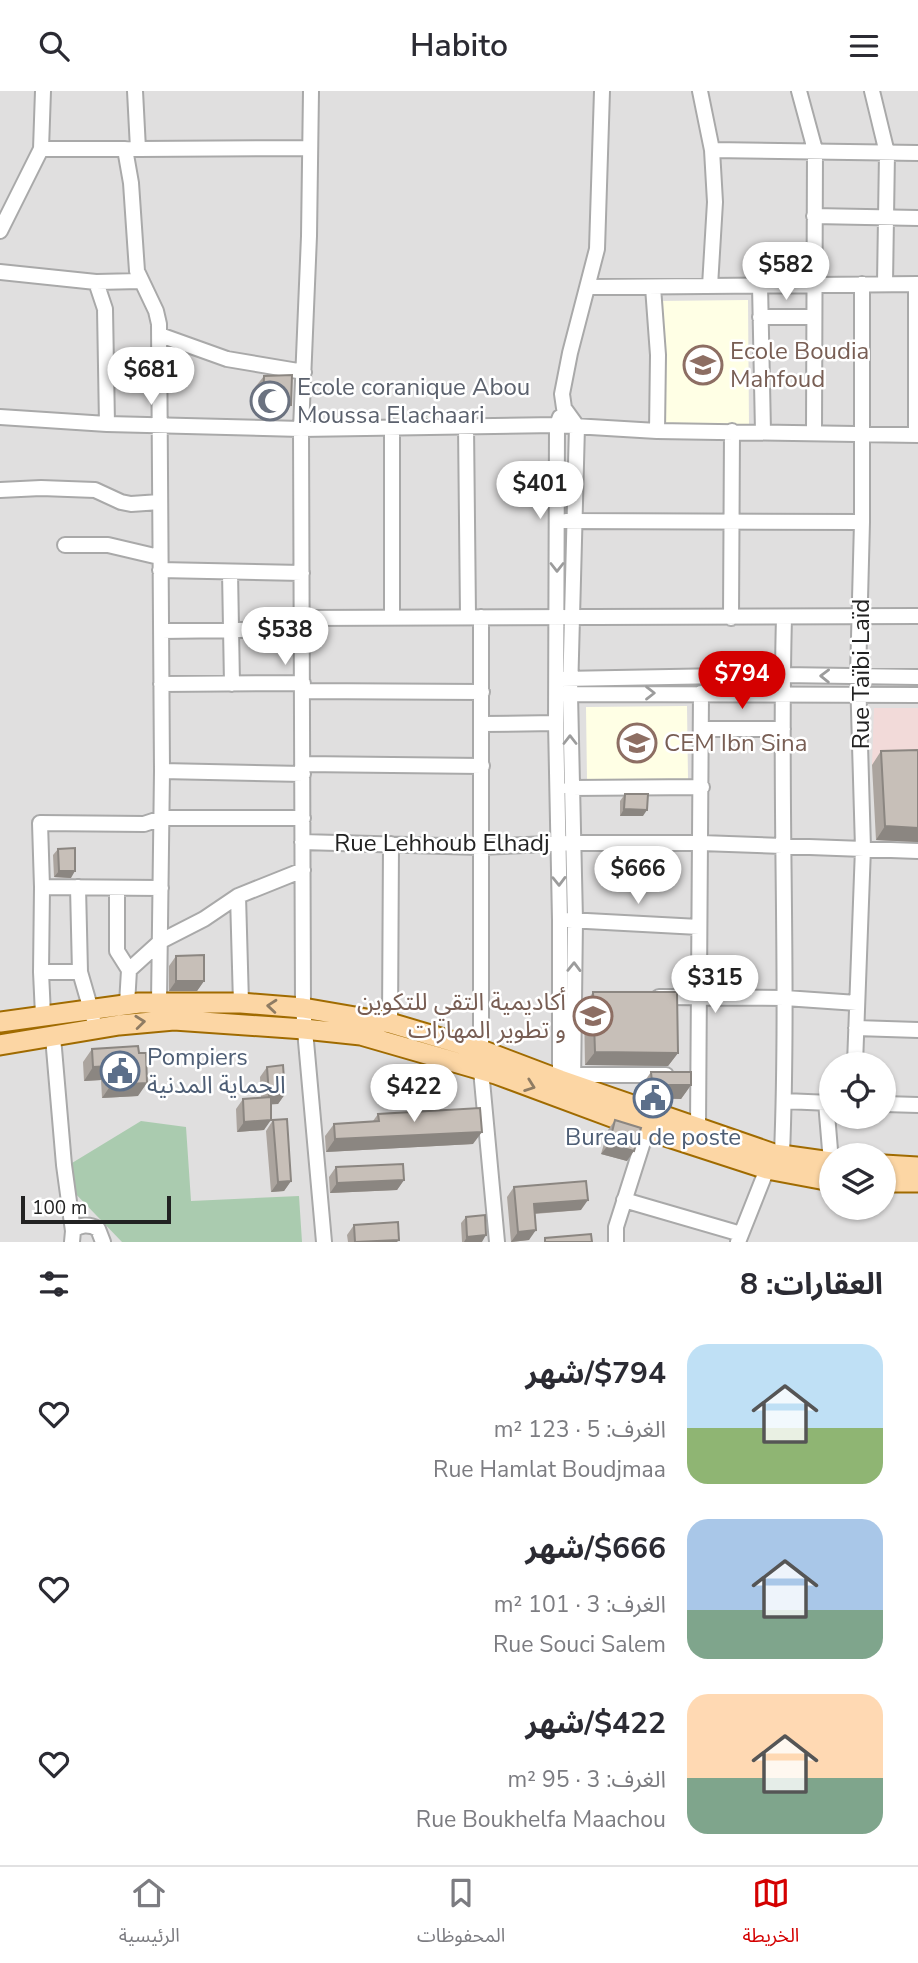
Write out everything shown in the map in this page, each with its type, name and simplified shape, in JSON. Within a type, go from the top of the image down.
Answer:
[{"type":"main road","points":[[0,1022],[159,1002],[240,1003],[303,1009],[390,1023],[481,1060],[650,1121],[767,1169],[819,1179]]},
{"type":"main road","points":[[0,1045],[144,1021],[174,1020],[304,1028],[360,1035],[568,1080],[650,1121],[698,1128],[782,1154],[819,1160]]},
{"type":"main road","points":[[896,1166],[918,1167]]},
{"type":"main road","points":[[896,1182],[918,1182]]},
{"type":"street","points":[[0,231],[41,149],[43,91]]},
{"type":"street","points":[[135,91],[131,183],[136,259],[140,281],[156,311],[160,335],[162,818],[159,1002]]},
{"type":"street","points":[[311,91],[301,429],[303,1009],[324,1242]]},
{"type":"street","points":[[568,1080],[565,843],[556,723],[573,617],[577,426],[564,408],[562,394],[569,353],[597,249],[602,91]]},
{"type":"street","points":[[700,91],[712,151],[715,202],[709,286]]},
{"type":"street","points":[[799,91],[815,150],[814,433]]},
{"type":"street","points":[[872,91],[887,153],[885,283]]},
{"type":"street","points":[[41,149],[310,148]]},
{"type":"street","points":[[712,151],[918,152]]},
{"type":"street","points":[[814,216],[918,218]]},
{"type":"street","points":[[0,272],[96,282],[140,281]]},
{"type":"street","points":[[96,282],[105,309],[107,424]]},
{"type":"street","name":"Rue Taïbi Laïd","points":[[855,1052],[863,848],[858,694],[862,522],[862,284]]},
{"type":"street","points":[[0,417],[107,424],[301,429],[557,425],[657,431],[917,435],[917,284],[588,287]]},
{"type":"street","points":[[760,285],[763,432]]},
{"type":"street","points":[[653,287],[657,355],[657,431]]},
{"type":"street","points":[[760,317],[813,317]]},
{"type":"street","points":[[160,335],[227,359],[304,372]]},
{"type":"street","points":[[564,408],[557,425],[557,617],[570,788],[565,843]]},
{"type":"street","points":[[466,425],[483,724],[480,847],[481,1060],[497,1242]]},
{"type":"street","points":[[392,426],[392,617]]},
{"type":"street","points":[[731,618],[732,431]]},
{"type":"street","points":[[0,490],[95,490],[131,504],[160,502]]},
{"type":"street","points":[[558,520],[862,522]]},
{"type":"street","points":[[65,545],[108,545],[159,563],[230,572],[302,573]]},
{"type":"street","points":[[230,572],[232,684]]},
{"type":"street","points":[[161,631],[232,629],[392,617],[918,616]]},
{"type":"street","points":[[624,1200],[739,1238],[767,1169],[782,1154],[785,998],[785,618]]},
{"type":"street","points":[[564,686],[783,675],[918,677]]},
{"type":"street","points":[[161,684],[482,692]]},
{"type":"street","points":[[564,686],[701,693],[918,695]]},
{"type":"street","points":[[698,1128],[701,693]]},
{"type":"street","points":[[483,724],[556,723]]},
{"type":"street","points":[[702,729],[783,729]]},
{"type":"street","points":[[162,771],[482,766]]},
{"type":"street","points":[[570,788],[702,787]]},
{"type":"street","points":[[43,1015],[40,823],[144,824],[162,818],[303,818]]},
{"type":"street","name":"Rue Lehhoub Elhadj","points":[[302,842],[480,847],[565,843],[701,843],[918,851]]},
{"type":"street","points":[[390,1023],[391,845]]},
{"type":"street","points":[[129,970],[161,941],[204,919],[238,896],[303,870]]},
{"type":"street","points":[[42,887],[161,888]]},
{"type":"street","points":[[78,887],[80,972],[92,1009],[95,1029]]},
{"type":"street","points":[[117,888],[117,951],[129,970],[127,1004]]},
{"type":"street","points":[[238,896],[240,1003]]},
{"type":"street","points":[[567,920],[699,927]]},
{"type":"street","points":[[567,920],[580,996],[568,1080]]},
{"type":"street","points":[[41,972],[80,972]]},
{"type":"street","points":[[649,997],[785,998],[857,1003]]},
{"type":"street","points":[[856,1028],[918,1030]]},
{"type":"street","points":[[53,1037],[67,1201],[73,1237]]},
{"type":"street","points":[[568,1080],[697,1076]]},
{"type":"street","points":[[784,1101],[819,1103]]},
{"type":"street","points":[[896,1104],[918,1105]]},
{"type":"street","points":[[616,1242],[616,1227],[650,1121]]},
{"type":"street","points":[[73,1237],[81,1226],[93,1226],[100,1232],[103,1242]]},
{"type":"shaded area","points":[[0,91],[918,91],[918,1242],[0,1242]]},
{"type":"shaded area","name":"Ecole Boudia Mahfoud","points":[[748,300],[749,428],[657,429],[656,301]]},
{"type":"shaded area","name":"CEM Ibn Sina","points":[[687,706],[688,779],[587,780],[586,707]]},
{"type":"shaded area","points":[[874,708],[918,708],[918,763],[872,765]]},
{"type":"shaded area","points":[[141,1121],[186,1127],[191,1201],[299,1196],[302,1242],[122,1242],[70,1188],[72,1163]]},
{"type":"building","points":[[292,375],[291,405],[263,406],[264,376]]},
{"type":"building","points":[[918,750],[918,828],[885,826],[881,751]]},
{"type":"building","points":[[625,794],[648,794],[647,810],[624,809]]},
{"type":"building","points":[[75,848],[75,871],[59,871],[58,849]]},
{"type":"building","points":[[204,955],[204,981],[176,981],[176,956]]},
{"type":"building","points":[[593,992],[677,992],[678,1053],[595,1052]]},
{"type":"building","points":[[138,1046],[139,1053],[146,1053],[147,1083],[111,1085],[110,1066],[93,1067],[92,1049]]},
{"type":"building","points":[[283,1065],[285,1094],[269,1095],[267,1067]]},
{"type":"building","points":[[651,1072],[691,1072],[691,1085],[660,1085],[652,1082]]},
{"type":"building","points":[[271,1097],[271,1120],[244,1122],[243,1099]]},
{"type":"building","points":[[480,1108],[482,1132],[335,1139],[334,1124],[379,1121],[378,1114]]},
{"type":"building","points":[[287,1119],[291,1181],[278,1182],[273,1120]]},
{"type":"building","points":[[615,1120],[641,1128],[634,1151],[609,1144]]},
{"type":"building","points":[[403,1164],[404,1180],[337,1183],[336,1167]]},
{"type":"building","points":[[586,1181],[588,1200],[534,1204],[536,1230],[518,1232],[514,1187]]},
{"type":"building","points":[[485,1215],[486,1235],[467,1237],[466,1217]]},
{"type":"building","points":[[398,1222],[399,1240],[355,1242],[354,1225]]},
{"type":"building","points":[[591,1234],[592,1242],[545,1242],[545,1238]]},
{"type":"place","name":"Ecole Boudia Mahfoud","points":[[703,365]]},
{"type":"place","name":"Ecole coranique Abou Moussa Elachaari","points":[[270,401]]},
{"type":"place","name":"CEM Ibn Sina","points":[[637,743]]},
{"type":"place","name":"أكاديمية التقي للتكوين و تطوير المهارات","points":[[593,1016]]},
{"type":"place","name":"Pompiers الحماية المدنية","points":[[120,1071]]},
{"type":"place","name":"Bureau de poste","points":[[653,1098]]}]
